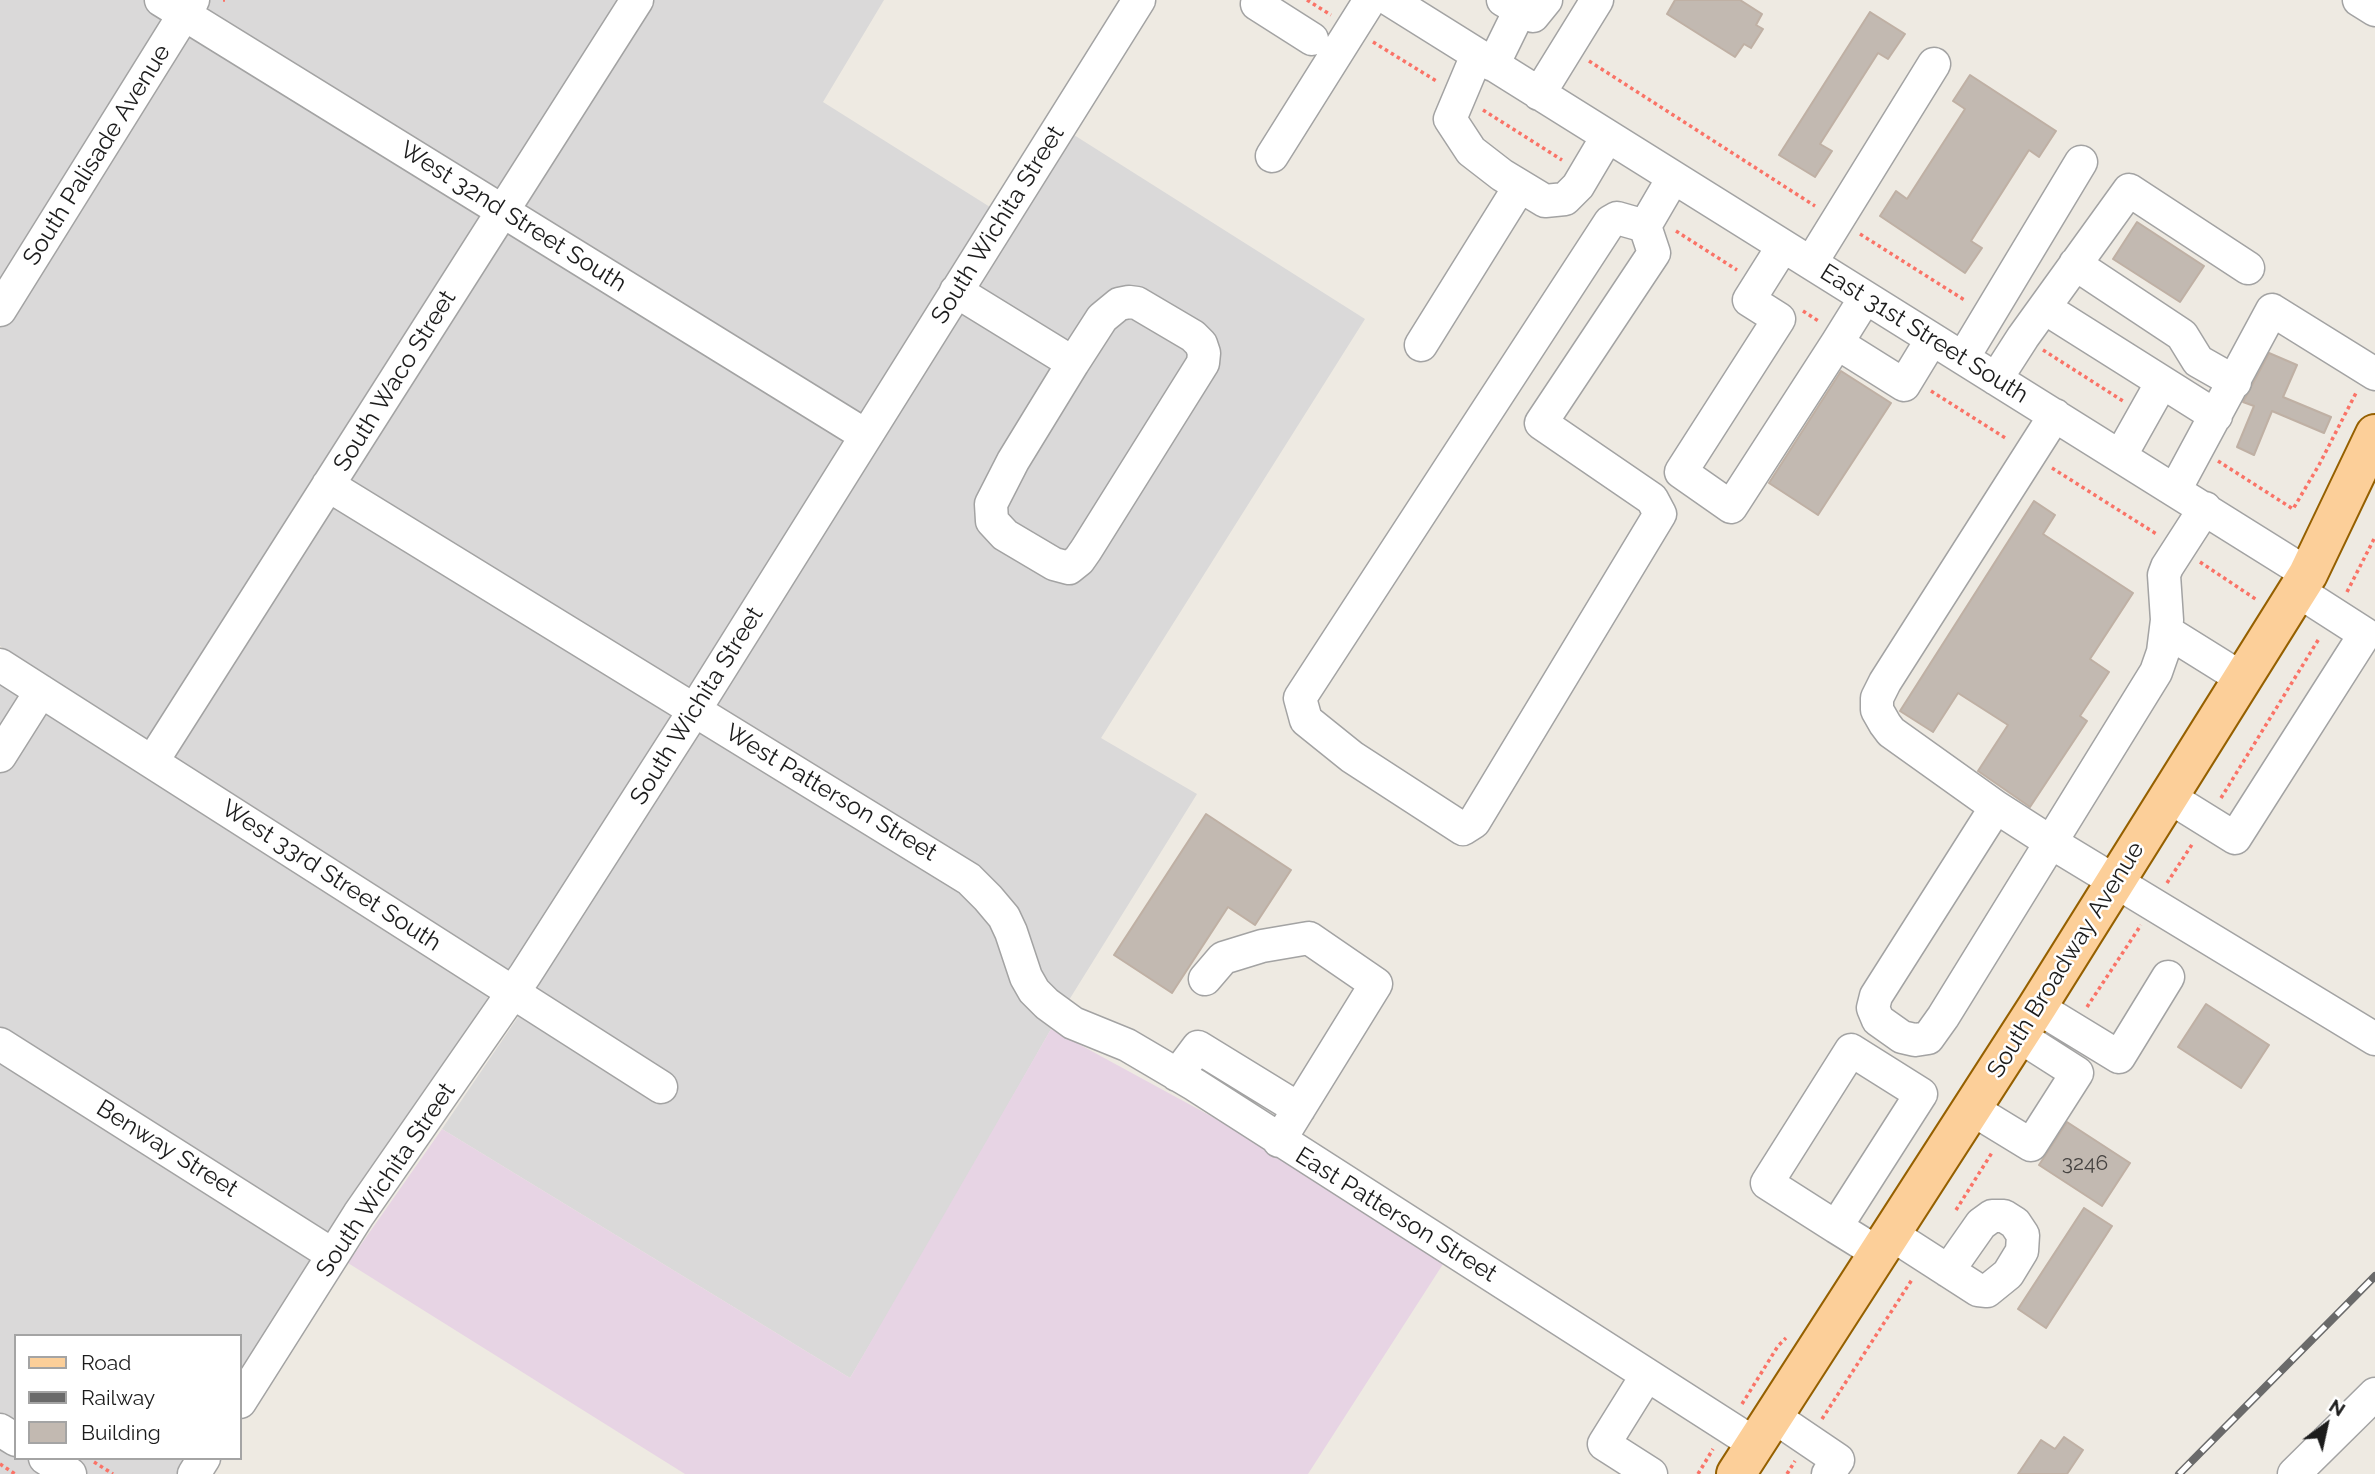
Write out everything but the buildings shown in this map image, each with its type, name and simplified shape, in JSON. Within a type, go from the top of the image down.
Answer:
[{"type":"main road","name":"South Broadway Avenue","points":[[1748,1440],[1884,1244],[1972,1109],[2243,679],[2303,582],[2375,434]]},
{"type":"street","name":"South Waco Street","points":[[152,762],[637,0]]},
{"type":"street","name":"South Wichita Street","points":[[242,1399],[334,1255],[513,993],[694,711],[1139,0]]},
{"type":"street","points":[[1259,0],[1257,4],[1312,39]]},
{"type":"street","points":[[1272,156],[1370,0]]},
{"type":"street","name":"East 31st Street South","points":[[1390,0],[2205,508],[2303,582],[2365,634],[2235,838],[2169,797]]},
{"type":"street","points":[[1539,94],[1597,0]]},
{"type":"street","points":[[2359,0],[2375,10]]},
{"type":"street","points":[[1523,3],[1450,119],[1471,151],[1502,175],[1545,201],[1565,199],[1578,186],[1607,136]]},
{"type":"street","name":"West 32nd Street South","points":[[179,5],[865,435]]},
{"type":"street","name":"South Palisade Avenue","points":[[0,310],[179,5]]},
{"type":"street","points":[[1811,264],[1934,64]]},
{"type":"street","points":[[1963,358],[2081,163]]},
{"type":"street","points":[[1541,423],[1654,253],[1645,226],[1674,178]]},
{"type":"street","points":[[1421,345],[1520,186]]},
{"type":"street","points":[[1996,379],[2129,190],[2248,268]]},
{"type":"street","points":[[1498,393],[1653,499],[1660,514],[1474,822],[1463,829],[1352,757],[1306,720],[1300,698],[1498,393],[1610,222],[1617,218],[1645,226]]},
{"type":"street","points":[[1783,246],[1749,300],[1779,319],[1681,472],[1731,507],[1865,298]]},
{"type":"street","points":[[2075,264],[2182,335],[2198,361],[2235,382]]},
{"type":"street","points":[[956,291],[1073,363]]},
{"type":"street","points":[[1129,302],[1137,303],[1192,336],[1201,344],[1204,354],[1203,363],[1086,550],[1069,568],[1042,558],[1005,535],[992,522],[991,504],[1013,461],[1073,363],[1102,318],[1119,304],[1129,302]]},
{"type":"street","points":[[2175,490],[2272,310],[2371,371]]},
{"type":"street","points":[[2059,317],[2216,416]]},
{"type":"street","points":[[1837,344],[1904,385],[1932,339]]},
{"type":"street","points":[[2121,455],[2162,382]]},
{"type":"street","points":[[2055,415],[1885,682],[1877,698],[1877,710],[1891,732],[1996,807],[2375,1039]]},
{"type":"street","name":"West Patterson Street","points":[[328,485],[969,879],[1004,917],[1034,992]]},
{"type":"street","points":[[1996,807],[1876,996],[1873,1008],[1878,1020],[1902,1037],[1915,1040],[1928,1038],[1943,1017],[2156,672],[2166,632],[2164,575],[2205,508]]},
{"type":"street","points":[[2166,632],[2243,679]]},
{"type":"street","name":"West 33rd Street South","points":[[0,665],[661,1087]]},
{"type":"street","points":[[0,756],[41,691]]},
{"type":"street","points":[[1205,979],[1223,958],[1262,946],[1310,938],[1376,984],[1279,1141]]},
{"type":"street","points":[[2028,1021],[2119,1057],[2168,977]]},
{"type":"street","name":"East Patterson Street","points":[[1034,992],[1073,1023],[1127,1045],[1177,1075],[1748,1440],[1838,1460],[1828,1474]]},
{"type":"street","points":[[1972,1109],[2031,1145],[2051,1115],[2077,1073],[2028,1021]]},
{"type":"street","name":"Benway Street","points":[[0,1044],[334,1255]]},
{"type":"street","points":[[1177,1075],[1198,1047],[1299,1109]]},
{"type":"street","points":[[1836,1227],[1921,1094],[1851,1050],[1767,1183],[1836,1227],[1948,1271]]},
{"type":"street","points":[[1647,1375],[1604,1444],[1651,1474]]},
{"type":"street","points":[[2294,1474],[2375,1394]]},
{"type":"street","points":[[48,1460],[70,1474]]},
{"type":"path","points":[[1568,48],[1988,315]]},
{"type":"path","points":[[2023,337],[2144,414]]},
{"type":"path","points":[[2199,449],[2293,509],[2371,371]]},
{"type":"path","points":[[2251,611],[2257,600]]},
{"type":"path","points":[[1698,1474],[1748,1440],[1778,1346],[1792,1332]]},
{"type":"path","points":[[91,1460],[113,1474]]},
{"type":"path","points":[[0,1464],[15,1474]]},
{"type":"shaded area","points":[[0,0],[884,0],[823,102],[990,207],[785,540],[809,554],[1074,135],[1365,319],[1101,738],[1197,794],[1051,1029],[850,1378],[442,1129],[537,989],[0,646]]},
{"type":"shaded area","points":[[0,682],[484,989],[489,1001],[242,1372],[242,1334],[14,1334],[14,1460],[186,1460],[177,1474],[0,1474]]},
{"type":"shaded area","points":[[1051,1029],[1231,1127],[1445,1261],[1308,1474],[685,1474],[348,1263],[442,1129],[850,1378]]},
{"type":"railway","points":[[2179,1474],[2375,1276]]}]
